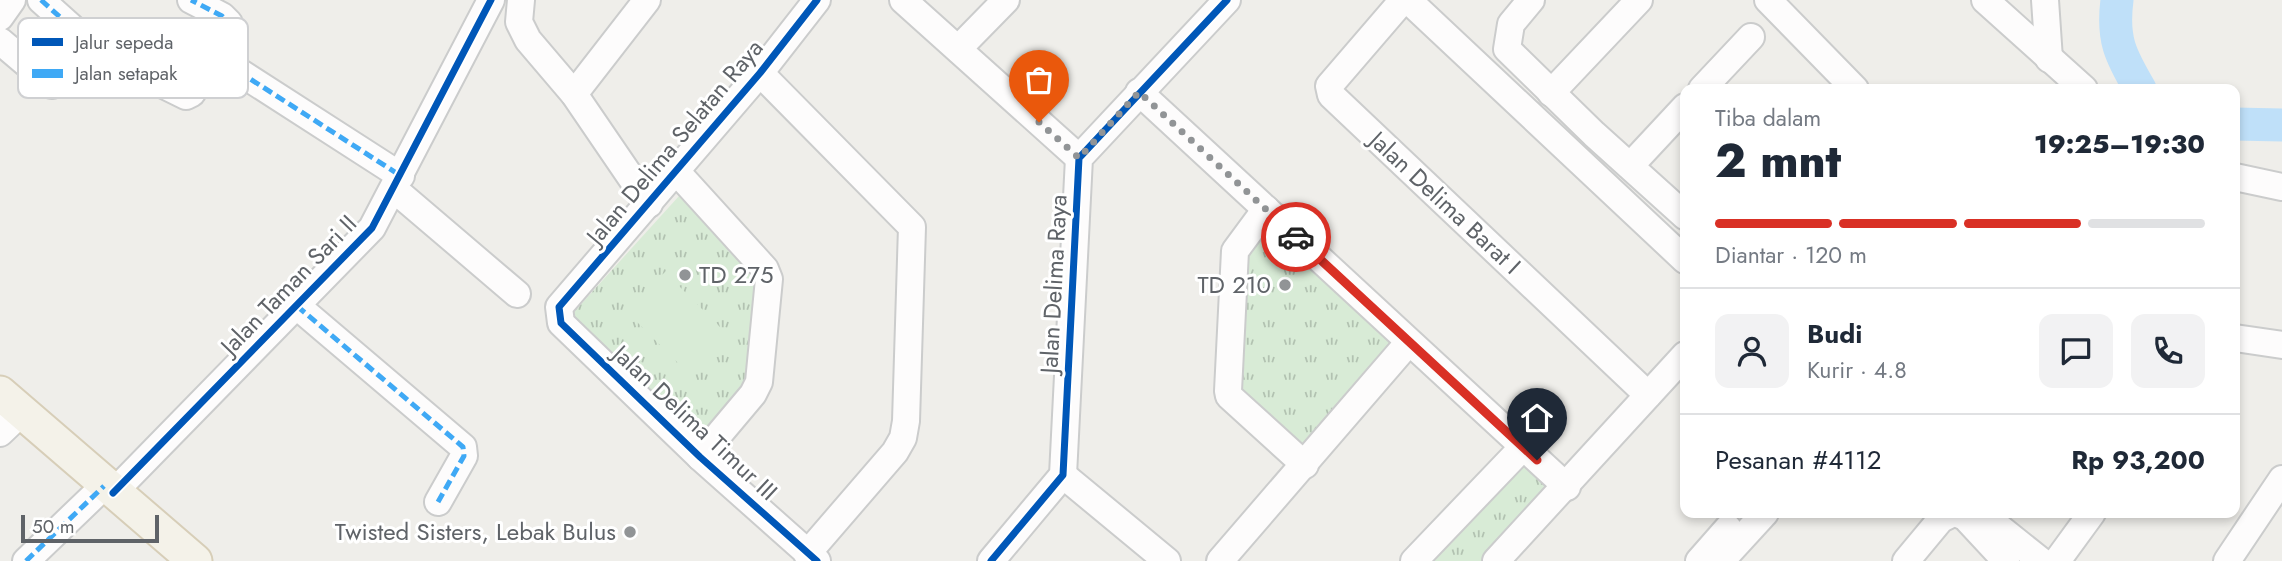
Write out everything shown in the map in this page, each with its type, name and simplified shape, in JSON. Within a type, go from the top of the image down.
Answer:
[{"type":"main road","points":[[7,413],[108,489],[195,561]]},
{"type":"street","points":[[0,17],[12,0]]},
{"type":"street","points":[[41,0],[61,18]]},
{"type":"street","points":[[191,0],[224,18]]},
{"type":"street","name":"Jalan Taman Sari II","points":[[26,561],[108,489],[297,306],[372,228],[398,183],[491,0]]},
{"type":"street","points":[[521,0],[519,22],[528,40],[574,94],[649,204]]},
{"type":"street","points":[[574,94],[647,0]]},
{"type":"street","name":"Jalan Delima Selatan Raya","points":[[559,307],[760,73],[817,0]]},
{"type":"street","points":[[902,0],[1079,158],[1227,0]]},
{"type":"street","points":[[958,49],[1006,0]]},
{"type":"street","name":"Jalan Delima Barat I","points":[[1648,396],[1331,95],[1329,86],[1406,0],[1680,255]]},
{"type":"street","points":[[1531,0],[1511,24],[1507,49],[1680,211]]},
{"type":"street","points":[[1551,93],[1639,0]]},
{"type":"street","points":[[1768,0],[1850,84]]},
{"type":"street","points":[[1985,0],[2078,84]]},
{"type":"street","points":[[2045,0],[2049,59]]},
{"type":"street","points":[[1707,84],[1751,37]]},
{"type":"street","points":[[0,41],[18,56]]},
{"type":"street","points":[[760,73],[912,227],[910,358],[903,438],[812,557]]},
{"type":"street","points":[[248,79],[398,183],[517,294]]},
{"type":"street","points":[[1139,92],[1567,487]]},
{"type":"street","points":[[1630,166],[1680,112]]},
{"type":"street","name":"Jalan Delima Raya","points":[[1063,475],[1079,158]]},
{"type":"street","points":[[675,170],[760,260],[769,279],[759,382],[753,394],[701,457]]},
{"type":"street","points":[[2240,178],[2282,187]]},
{"type":"street","points":[[1266,209],[1235,251],[1227,391],[1229,396],[1305,465]]},
{"type":"street","points":[[297,306],[463,447],[464,456],[439,502]]},
{"type":"street","name":"Jalan Delima Timur III","points":[[559,307],[561,323],[701,457],[812,557]]},
{"type":"street","points":[[2240,339],[2282,345]]},
{"type":"street","points":[[1220,561],[1409,342]]},
{"type":"street","points":[[1496,561],[1567,487],[1680,361]]},
{"type":"street","points":[[1415,561],[1523,447]]},
{"type":"street","points":[[991,561],[1063,475],[1167,561]]},
{"type":"street","points":[[2227,561],[2282,479]]},
{"type":"street","points":[[1699,561],[1738,518]]},
{"type":"street","points":[[1721,561],[1760,518]]},
{"type":"street","points":[[1885,561],[1924,518]]},
{"type":"street","points":[[1906,561],[1943,518]]},
{"type":"street","points":[[1966,518],[2006,561]]},
{"type":"street","points":[[1987,518],[2041,561]]},
{"type":"street","points":[[2057,561],[2088,518]]},
{"type":"green space","points":[[679,196],[760,283],[746,391],[698,439],[578,328],[573,313]]},
{"type":"green space","points":[[1266,225],[1407,356],[1310,471],[1227,404],[1245,257]]},
{"type":"green space","points":[[665,272],[723,330],[684,369],[626,311]]},
{"type":"green space","points":[[1525,464],[1558,496],[1494,561],[1432,561]]},
{"type":"waterway","points":[[2117,0],[2116,26],[2119,46],[2137,84]]},
{"type":"waterway","points":[[2240,124],[2282,125]]},
{"type":"marked path","points":[[41,0],[61,18]]},
{"type":"marked path","points":[[191,0],[224,18]]},
{"type":"marked path","points":[[248,78],[401,176]]},
{"type":"marked path","points":[[297,306],[463,447],[464,456],[438,502]]},
{"type":"marked path","points":[[26,561],[104,486]]},
{"type":"cycle path","points":[[113,493],[372,228],[491,0]]},
{"type":"cycle path","points":[[817,0],[760,73],[559,307],[561,323],[700,457],[817,561]]},
{"type":"cycle path","points":[[991,561],[1063,475],[1079,158],[1227,0]]},
{"type":"way so far","points":[[1039,122],[1079,158],[1139,92],[1296,237]]},
{"type":"place","name":"TD 275","points":[[685,275]]},
{"type":"place","name":"TD 210","points":[[1285,285]]},
{"type":"place","name":"Twisted Sisters, Lebak Bulus","points":[[630,532]]},
{"type":"route","points":[[1296,237],[1537,460]]}]
